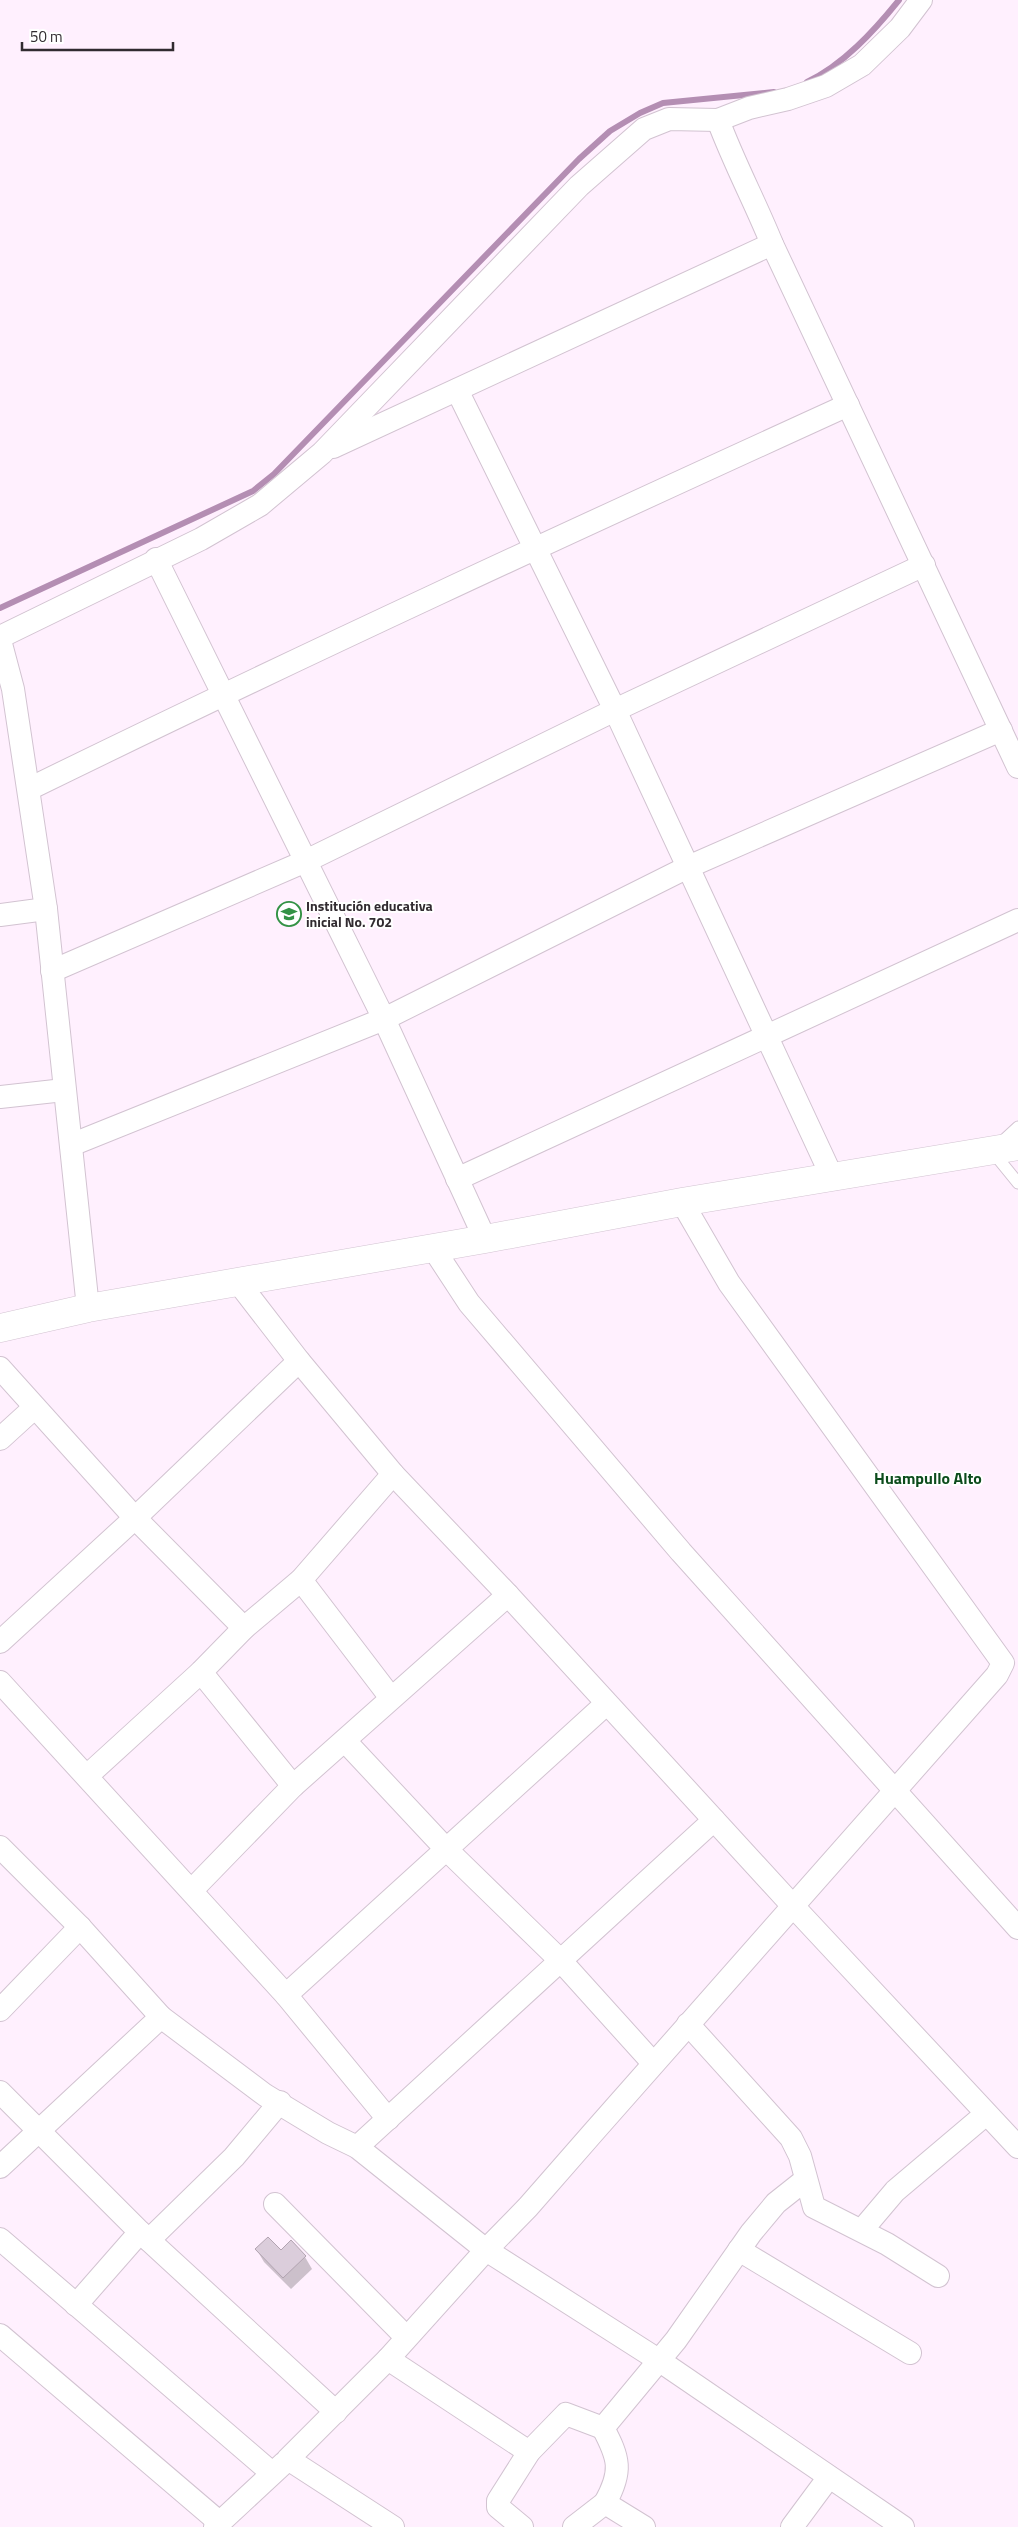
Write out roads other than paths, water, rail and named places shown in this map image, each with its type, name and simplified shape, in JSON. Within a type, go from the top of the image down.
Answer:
[{"type":"main road","points":[[0,1328],[88,1308],[485,1240],[682,1202],[1018,1146]]},
{"type":"street","points":[[88,1308],[46,909],[13,689],[0,638],[156,559],[201,539],[252,510],[322,453],[579,186],[644,129],[669,119],[718,120],[749,108],[788,99],[826,86],[854,69],[900,28],[921,0]]},
{"type":"street","points":[[718,120],[732,158],[752,193],[772,244],[1018,767]]},
{"type":"street","points":[[322,453],[772,244]]},
{"type":"street","points":[[457,390],[615,710],[833,1178]]},
{"type":"street","points":[[29,789],[222,694],[536,547],[848,405]]},
{"type":"street","points":[[156,559],[384,1019],[485,1240]]},
{"type":"street","points":[[52,971],[306,861],[615,710],[924,565]]},
{"type":"street","points":[[71,1145],[384,1019],[688,867],[1001,730]]},
{"type":"street","points":[[0,915],[46,909]]},
{"type":"street","points":[[457,1179],[1018,920]]},
{"type":"street","points":[[0,1097],[64,1090]]},
{"type":"street","points":[[0,2335],[217,2525],[336,2412],[388,2359],[486,2250],[528,2208],[792,1905],[896,1792],[997,1675],[1003,1661],[729,1284],[682,1202]]},
{"type":"street","points":[[433,1248],[469,1303],[681,1552],[1018,1928]]},
{"type":"street","points":[[238,1282],[299,1361],[393,1474],[508,1595],[606,1704],[1018,2147]]},
{"type":"street","points":[[0,1642],[135,1518],[299,1361]]},
{"type":"street","points":[[0,1368],[135,1518],[244,1628]]},
{"type":"street","points":[[0,1439],[34,1408]]},
{"type":"street","points":[[87,1776],[201,1672],[244,1628],[301,1580],[393,1474]]},
{"type":"street","points":[[301,1580],[392,1698]]},
{"type":"street","points":[[192,1890],[293,1786],[508,1595]]},
{"type":"street","points":[[201,1672],[293,1786]]},
{"type":"street","points":[[0,1682],[192,1890],[286,1996],[388,2119]]},
{"type":"street","points":[[286,1996],[606,1704]]},
{"type":"street","points":[[345,1741],[446,1849],[561,1961],[653,2063]]},
{"type":"street","points":[[357,2147],[714,1820]]},
{"type":"street","points":[[0,1847],[80,1927],[161,2017],[265,2095],[280,2102],[328,2133],[357,2147],[486,2250],[660,2361],[903,2527]]},
{"type":"street","points":[[0,2010],[80,1927]]},
{"type":"street","points":[[0,2167],[161,2017]]},
{"type":"street","points":[[688,2024],[790,2138],[800,2156],[805,2180],[814,2207],[862,2230],[938,2276]]},
{"type":"street","points":[[0,2092],[144,2236],[336,2412]]},
{"type":"street","points":[[76,2305],[144,2236],[234,2157],[280,2102]]},
{"type":"street","points":[[862,2230],[895,2191],[986,2114]]},
{"type":"street","points":[[603,2428],[660,2361],[739,2250],[776,2203],[805,2180]]},
{"type":"street","points":[[274,2204],[406,2337]]},
{"type":"street","points":[[0,2239],[76,2305],[280,2466],[393,2527]]},
{"type":"street","points":[[739,2250],[910,2353]]},
{"type":"street","points":[[388,2359],[529,2452]]},
{"type":"street","points":[[520,2527],[502,2513],[498,2507],[498,2501],[529,2452],[566,2414],[603,2428],[614,2448],[617,2459],[611,2492],[605,2502],[574,2527]]},
{"type":"street","points":[[792,2527],[829,2477]]},
{"type":"street","points":[[605,2502],[644,2527]]},
{"type":"lane","points":[[1018,1127],[992,1151],[1018,1184]]},
{"type":"waterway","points":[[807,82],[845,57],[879,24],[899,0]]},
{"type":"waterway","points":[[0,608],[253,491],[274,474],[579,159],[610,131],[640,113],[663,103],[774,92]]},
{"type":"place","name":"Institución educativa inicial No. 702","points":[[289,914]]},
{"type":"district","name":"Huampullo Alto","points":[[928,1478]]}]
